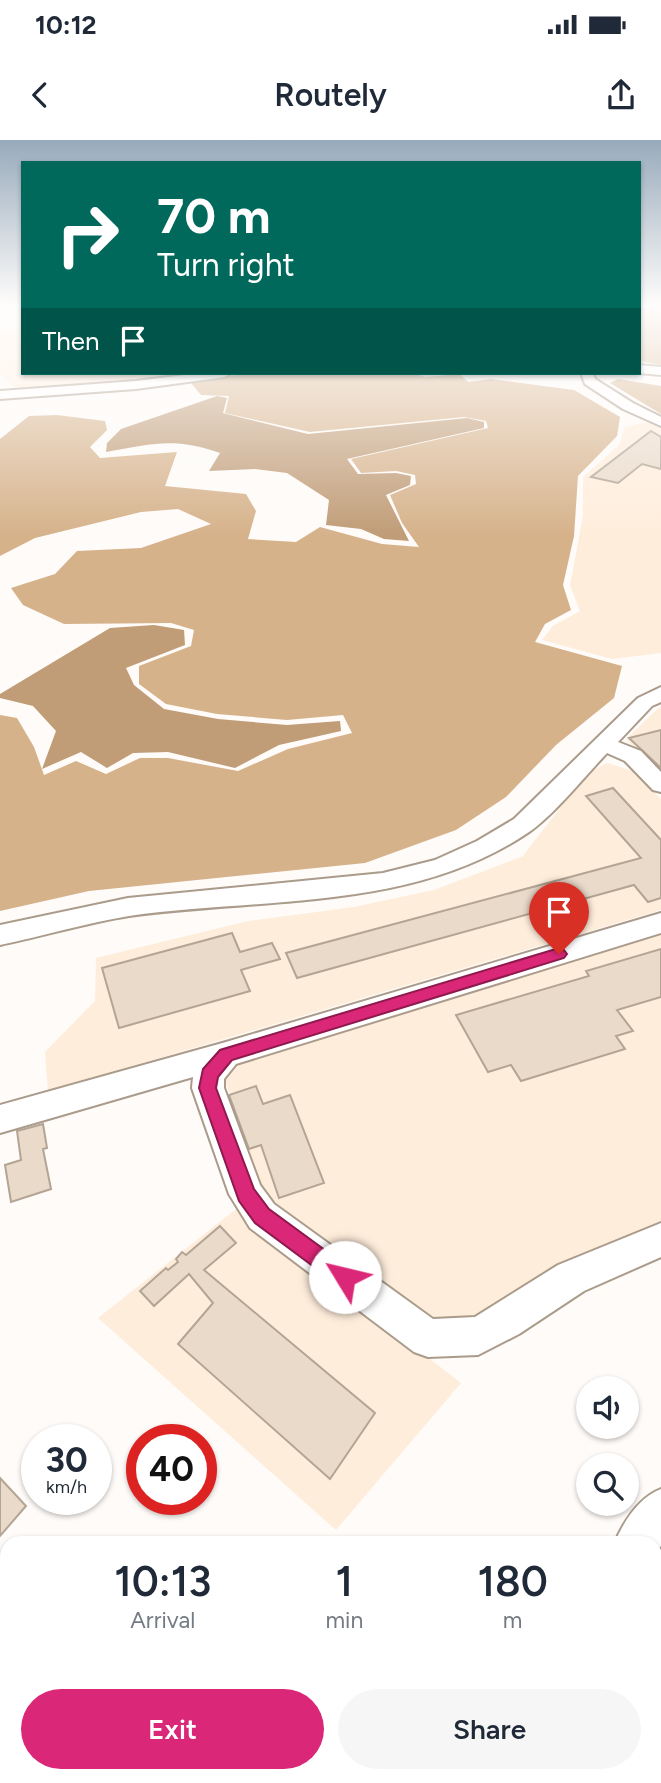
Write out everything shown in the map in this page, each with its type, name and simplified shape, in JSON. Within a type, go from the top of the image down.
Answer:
[{"type":"street","points":[[0,395],[153,383]]},
{"type":"street","points":[[592,383],[628,406],[661,422]]},
{"type":"street","points":[[0,935],[128,906],[383,882],[442,867],[486,847],[523,825],[645,702],[661,693]]},
{"type":"street","points":[[603,743],[633,756],[661,785]]},
{"type":"street","points":[[0,1119],[226,1055],[661,923]]},
{"type":"street","points":[[226,1055],[209,1075],[208,1088],[246,1194],[262,1216],[428,1338],[478,1336],[571,1278],[661,1240]]},
{"type":"street","points":[[642,1536],[661,1510]]},
{"type":"shaded area","points":[[9,383],[109,383],[16,389]]},
{"type":"shaded area","points":[[191,383],[519,383],[574,390],[620,417],[617,436],[578,476],[574,536],[563,585],[571,610],[545,624],[535,642],[622,666],[614,698],[556,745],[506,797],[456,830],[365,863],[89,891],[0,911],[0,715],[17,718],[34,747],[44,775],[76,761],[106,774],[140,758],[168,758],[238,771],[288,749],[352,733],[343,715],[287,720],[217,714],[166,704],[139,684],[139,666],[191,646],[194,630],[171,623],[64,624],[23,605],[11,588],[55,574],[77,551],[141,548],[211,524],[178,509],[141,512],[35,538],[0,556],[0,439],[29,416],[57,415],[105,421],[107,430],[90,447],[100,458],[177,452],[165,486],[246,494],[256,511],[248,539],[296,542],[320,527],[382,544],[419,547],[402,523],[390,495],[416,484],[415,475],[396,471],[361,473],[351,459],[488,428],[486,421],[464,417],[310,432],[225,413],[229,396],[201,395]]},
{"type":"shaded area","points":[[610,383],[641,383],[661,386],[661,414]]},
{"type":"shaded area","points":[[217,396],[227,398],[223,413],[308,434],[467,418],[484,422],[484,428],[347,459],[358,474],[396,473],[411,476],[410,485],[386,495],[409,541],[384,539],[361,529],[326,525],[329,500],[287,473],[255,469],[209,471],[220,453],[204,448],[163,444],[106,452],[107,443],[121,429]]},
{"type":"shaded area","points":[[646,422],[661,426],[661,653],[612,659],[542,640],[553,626],[580,611],[570,585],[583,516],[583,477],[619,445],[625,427]]},
{"type":"shaded area","points":[[154,625],[184,630],[185,645],[126,668],[134,685],[164,709],[218,719],[287,725],[340,721],[341,731],[279,745],[235,768],[168,752],[133,753],[107,768],[81,752],[42,769],[56,731],[33,706],[0,698],[0,694],[110,628]]},
{"type":"shaded area","points":[[661,706],[661,774],[626,739]]},
{"type":"shaded area","points":[[607,763],[633,771],[661,799],[661,910],[48,1091],[45,1052],[95,1001],[96,958],[248,921],[354,907],[434,890],[523,856],[586,774]]},
{"type":"shaded area","points":[[661,933],[661,1226],[559,1264],[470,1327],[423,1317],[267,1203],[225,1080],[239,1060]]},
{"type":"shaded area","points":[[236,1209],[461,1383],[336,1530],[98,1318]]},
{"type":"building","points":[[651,431],[661,437],[661,469],[642,464],[618,483],[591,477]]},
{"type":"building","points":[[661,730],[661,768],[629,738]]},
{"type":"building","points":[[613,788],[661,840],[661,898],[648,902],[634,885],[297,978],[286,953],[641,858],[586,796]]},
{"type":"building","points":[[232,933],[240,952],[272,943],[280,959],[241,970],[250,991],[119,1028],[102,968]]},
{"type":"building","points":[[661,949],[661,997],[617,1010],[633,1031],[616,1036],[625,1049],[521,1081],[511,1065],[488,1072],[456,1015],[589,976],[586,971]]},
{"type":"building","points":[[256,1086],[263,1104],[290,1095],[324,1183],[279,1198],[261,1145],[249,1149],[229,1095]]},
{"type":"building","points":[[43,1124],[47,1148],[43,1149],[51,1189],[11,1202],[5,1165],[21,1160],[17,1131]]},
{"type":"building","points":[[220,1226],[236,1243],[204,1270],[375,1413],[330,1479],[178,1344],[213,1303],[189,1274],[154,1306],[140,1291],[166,1268],[168,1270],[178,1262],[176,1259],[182,1252],[186,1255]]},
{"type":"building","points":[[0,1478],[21,1501],[21,1512],[0,1536]]},
{"type":"route","points":[[345,1277],[262,1216],[246,1194],[208,1088],[209,1075],[226,1055],[559,954]]}]
